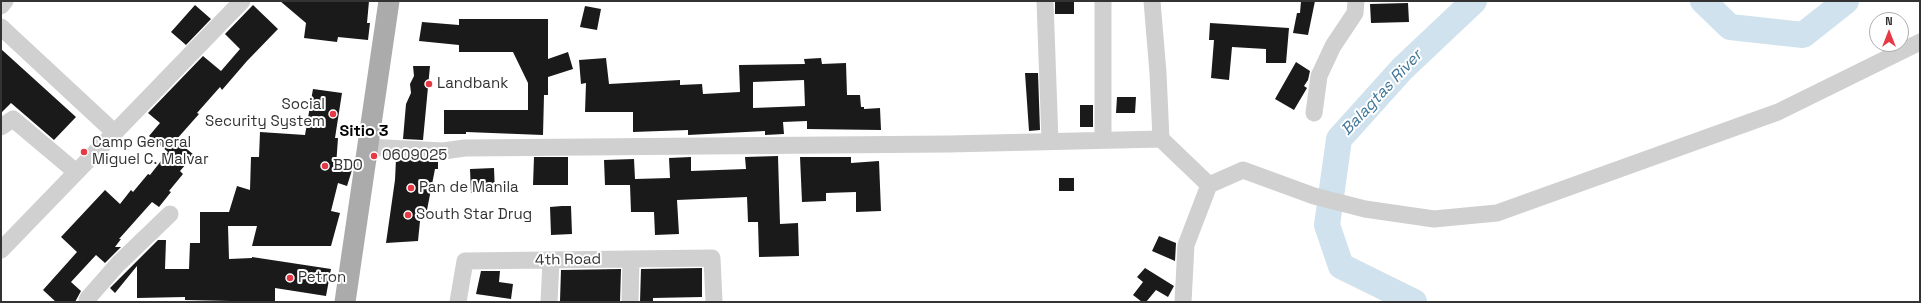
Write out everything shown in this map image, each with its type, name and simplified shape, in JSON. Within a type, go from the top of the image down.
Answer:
[{"type":"main road","points":[[345,302],[389,1]]},
{"type":"street","points":[[1,6],[5,1]]},
{"type":"street","points":[[1,250],[242,1]]},
{"type":"street","points":[[1045,1],[1050,141]]},
{"type":"street","points":[[1102,140],[1103,1]]},
{"type":"street","points":[[1152,1],[1158,73],[1161,139]]},
{"type":"street","points":[[1314,113],[1319,76],[1333,46],[1355,13],[1356,1]]},
{"type":"street","points":[[1,27],[114,132]]},
{"type":"street","points":[[1183,302],[1186,245],[1209,184],[1242,170],[1314,196],[1365,208],[1434,219],[1497,213],[1778,112],[1920,42]]},
{"type":"street","points":[[1,127],[13,119],[76,172]]},
{"type":"street","points":[[367,147],[443,151],[465,148],[1161,139],[1209,184]]},
{"type":"street","points":[[89,302],[87,300],[89,297],[118,264],[170,214]]},
{"type":"street","name":"4th Road","points":[[458,302],[465,262],[712,258],[714,302]]},
{"type":"street","points":[[630,259],[630,302]]},
{"type":"street","points":[[549,302],[551,261]]},
{"type":"building","points":[[280,1],[369,1],[367,23],[370,23],[368,40],[338,37],[337,42],[304,38],[306,23]]},
{"type":"building","points":[[1055,1],[1074,1],[1074,14],[1055,14]]},
{"type":"building","points":[[1301,1],[1315,1],[1308,35],[1293,33],[1297,13],[1300,13]]},
{"type":"building","points":[[1408,3],[1409,22],[1371,23],[1370,4]]},
{"type":"building","points":[[195,5],[211,19],[186,45],[171,32]]},
{"type":"building","points":[[253,5],[278,29],[222,90],[220,87],[176,140],[194,155],[180,171],[183,174],[169,191],[171,192],[159,207],[152,202],[119,239],[121,239],[115,247],[121,247],[105,263],[96,255],[71,282],[81,291],[75,302],[56,302],[43,290],[77,252],[61,237],[105,190],[120,204],[131,190],[133,192],[148,174],[150,175],[168,152],[149,136],[160,123],[148,113],[203,56],[221,71],[240,49],[225,34]]},
{"type":"building","points":[[585,6],[601,9],[597,30],[580,27]]},
{"type":"building","points":[[459,19],[548,19],[548,59],[568,52],[573,69],[548,77],[548,95],[544,95],[543,135],[466,132],[466,134],[444,134],[444,110],[528,110],[528,83],[513,52],[459,52],[459,45],[419,41],[422,22],[459,25]]},
{"type":"building","points":[[1210,23],[1289,28],[1286,63],[1266,63],[1266,49],[1232,47],[1229,80],[1211,78],[1214,40],[1209,40]]},
{"type":"building","points":[[1,49],[76,117],[54,140],[11,103],[1,113]]},
{"type":"building","points":[[606,58],[609,84],[680,80],[680,85],[702,84],[703,94],[740,92],[739,65],[805,64],[804,59],[821,58],[822,64],[846,63],[847,95],[860,95],[861,107],[864,107],[864,109],[880,108],[881,130],[807,129],[807,121],[783,122],[784,134],[765,135],[765,131],[688,135],[688,130],[633,132],[633,112],[585,112],[586,83],[581,84],[579,60]],"holes":[[[804,80],[805,106],[753,108],[753,82]]]},
{"type":"building","points":[[1296,62],[1310,71],[1308,80],[1304,86],[1307,88],[1294,110],[1275,99]]},
{"type":"building","points":[[413,66],[430,66],[423,140],[403,139],[406,104],[411,93],[410,84],[414,76]]},
{"type":"building","points":[[1025,73],[1038,73],[1040,130],[1029,131]]},
{"type":"building","points":[[313,89],[342,93],[335,138],[338,138],[336,166],[352,170],[347,186],[338,183],[331,211],[340,213],[331,246],[252,246],[257,226],[228,226],[229,259],[252,257],[331,269],[326,296],[275,288],[275,302],[185,300],[185,297],[137,298],[137,266],[115,293],[110,288],[158,240],[166,240],[165,269],[189,269],[190,243],[200,243],[200,212],[229,212],[237,186],[250,190],[251,157],[259,157],[260,132],[305,135]]},
{"type":"building","points":[[1117,97],[1136,97],[1135,113],[1116,113]]},
{"type":"building","points":[[1080,105],[1093,105],[1093,127],[1080,127]]},
{"type":"building","points":[[778,156],[780,224],[798,223],[799,256],[759,257],[758,222],[748,222],[747,197],[677,200],[679,234],[655,235],[654,212],[631,212],[630,185],[605,185],[604,160],[634,159],[635,179],[670,178],[669,158],[691,157],[691,171],[746,169],[745,157]]},
{"type":"building","points":[[534,157],[568,157],[568,185],[533,185]]},
{"type":"building","points":[[800,157],[851,157],[851,163],[879,161],[881,211],[856,212],[856,192],[826,193],[826,201],[802,202]]},
{"type":"building","points":[[396,159],[438,161],[438,169],[435,169],[427,210],[421,211],[418,241],[386,243],[395,180]]},
{"type":"building","points":[[494,168],[495,193],[471,193],[470,169]]},
{"type":"building","points":[[1059,178],[1074,178],[1074,191],[1059,191]]},
{"type":"building","points":[[571,206],[572,234],[551,235],[550,207]]},
{"type":"building","points":[[1159,236],[1176,243],[1175,261],[1152,251]]},
{"type":"building","points":[[702,268],[702,297],[653,298],[653,302],[640,302],[641,269]]},
{"type":"building","points":[[1145,268],[1174,286],[1168,297],[1156,290],[1146,302],[1142,302],[1133,295],[1143,282],[1137,277]]},
{"type":"building","points":[[621,269],[620,302],[560,301],[561,270]]},
{"type":"building","points":[[481,271],[500,271],[499,282],[513,284],[511,299],[476,294]]},
{"type":"waterway","name":"Balagtas River","points":[[1414,302],[1341,266],[1327,225],[1339,139],[1402,69],[1474,1]]},
{"type":"waterway","name":"Balagtas River","points":[[1703,1],[1730,27],[1803,35],[1846,1]]},
{"type":"place","name":"Landbank","points":[[429,84]]},
{"type":"place","name":"Social Security System","points":[[333,114]]},
{"type":"place","name":"Camp General Miguel C. Malvar","points":[[84,152]]},
{"type":"place","name":"0609025","points":[[374,156]]},
{"type":"place","name":"BDO","points":[[325,166]]},
{"type":"place","name":"Pan de Manila","points":[[411,188]]},
{"type":"place","name":"South Star Drug","points":[[408,215]]},
{"type":"place","name":"Petron","points":[[290,278]]},
{"type":"district","name":"Sitio 3","points":[[364,132]]}]
